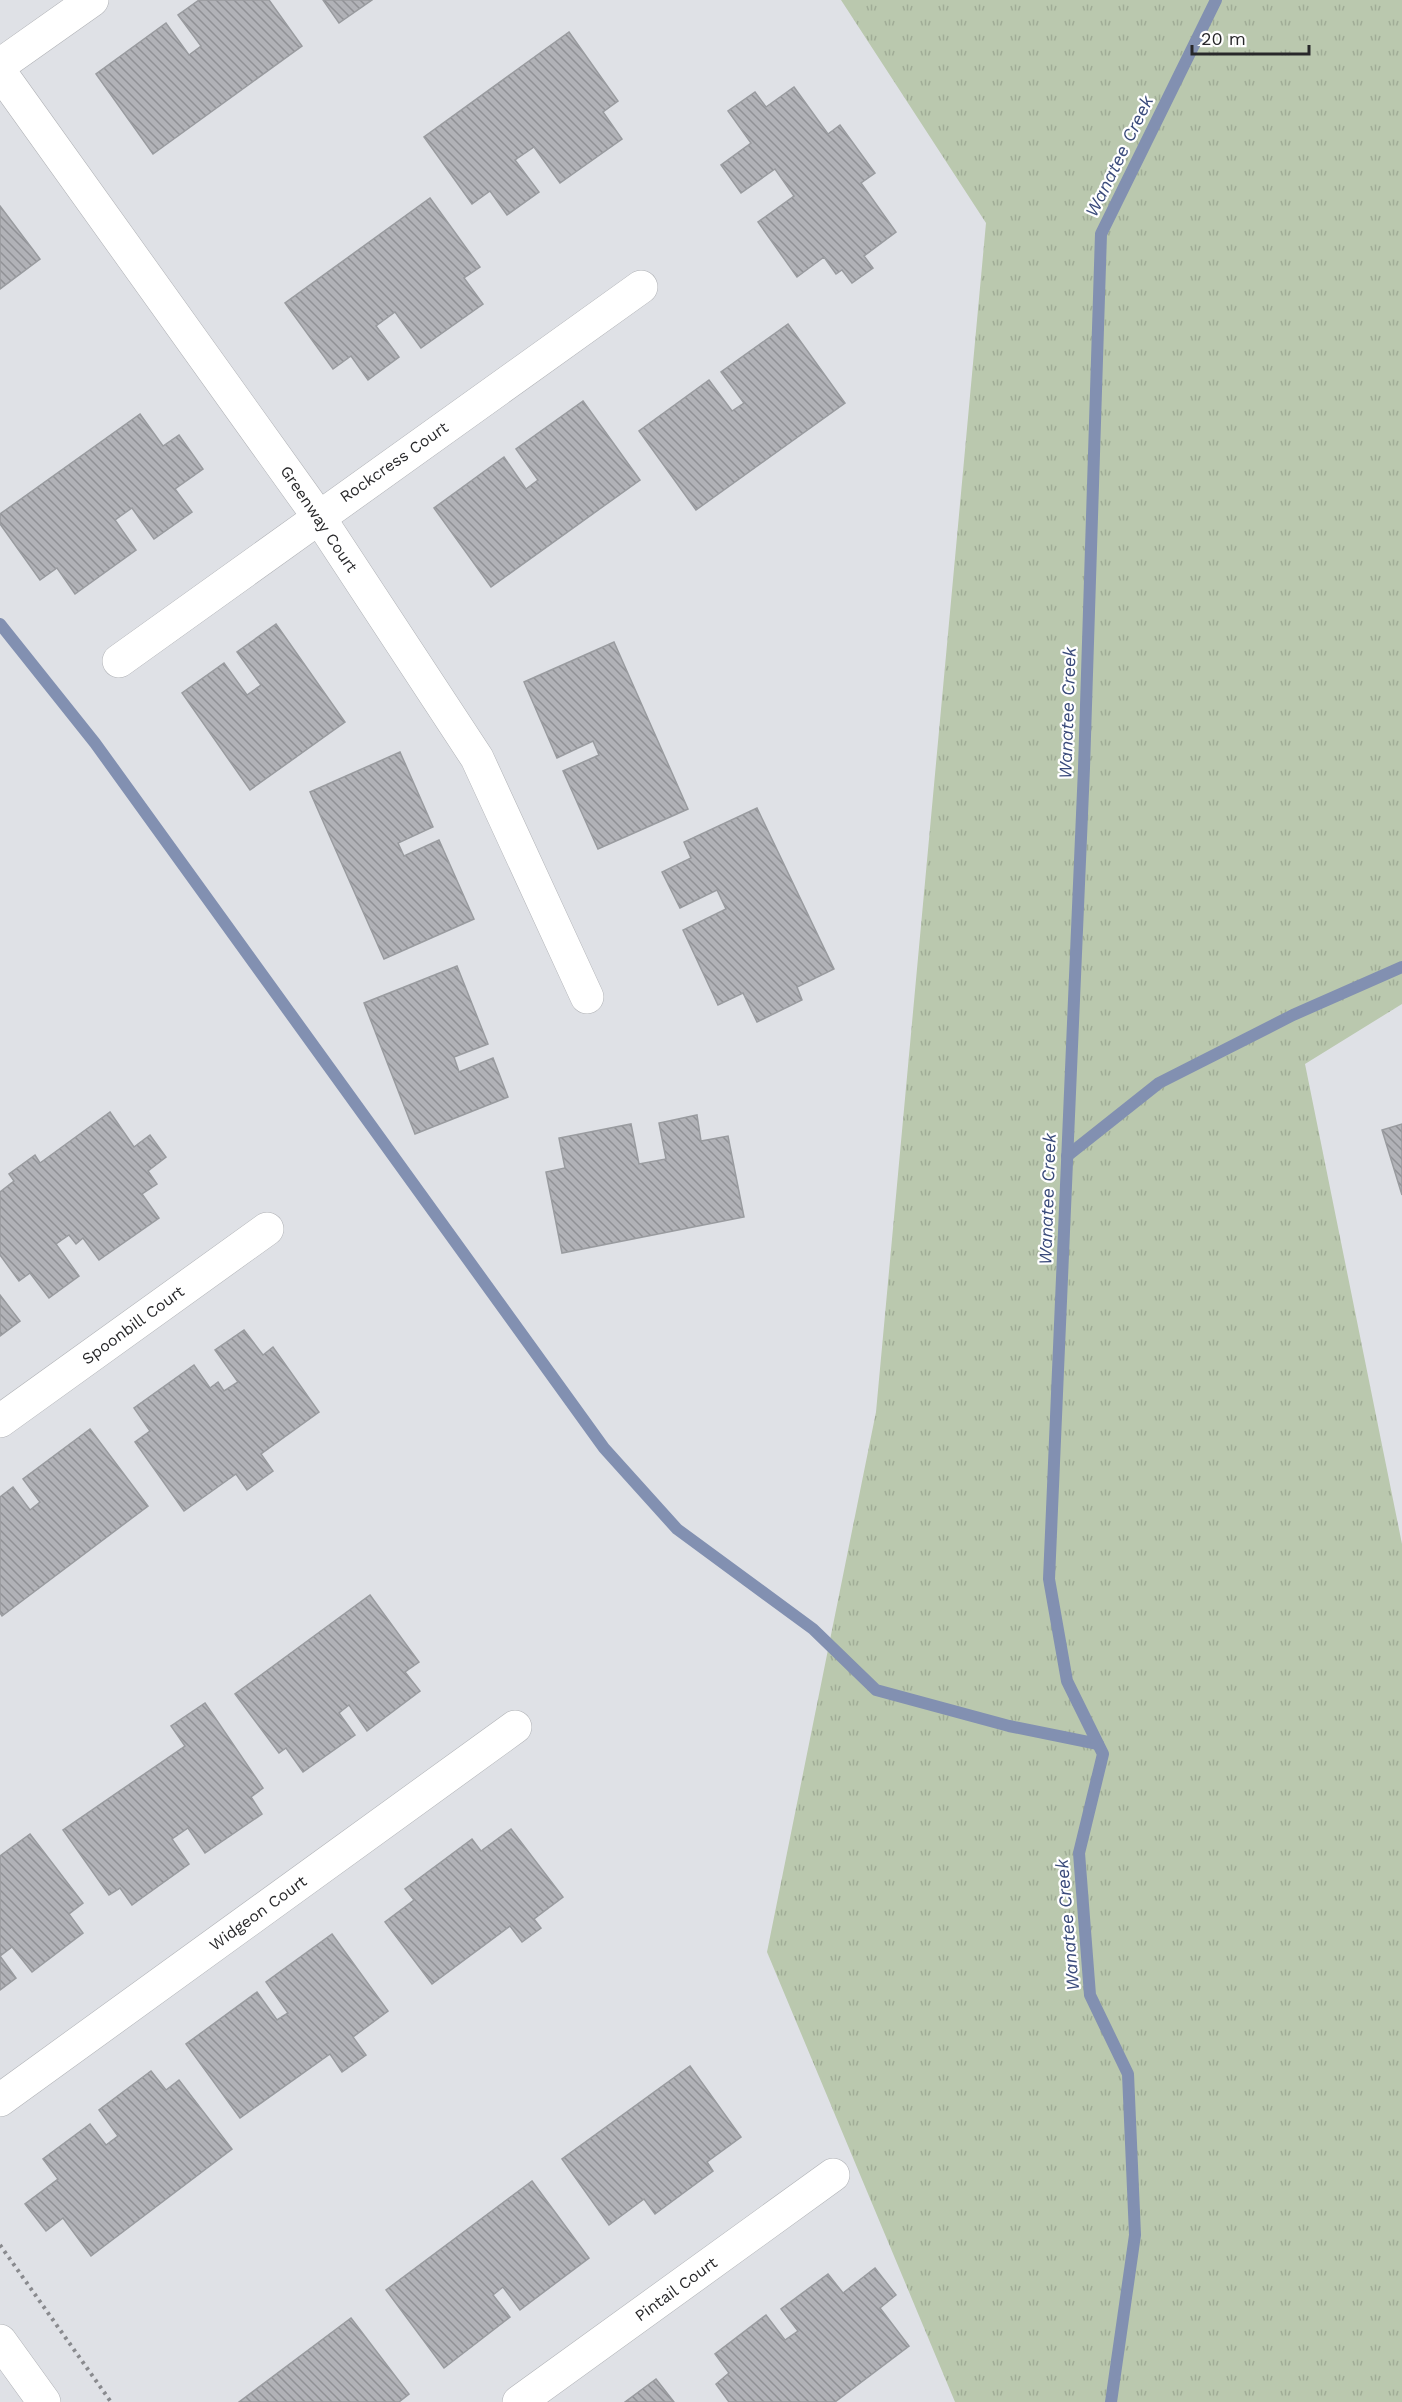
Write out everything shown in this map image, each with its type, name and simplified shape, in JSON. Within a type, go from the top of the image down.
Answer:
[{"type":"street","points":[[0,65],[92,0]]},
{"type":"street","name":"Greenway Court","points":[[0,72],[318,516],[477,758],[587,997]]},
{"type":"street","name":"Rockcress Court","points":[[119,661],[318,516],[641,287]]},
{"type":"street","name":"Spoonbill Court","points":[[0,1421],[267,1229]]},
{"type":"street","name":"Widgeon Court","points":[[0,2100],[515,1727]]},
{"type":"street","name":"Pintail Court","points":[[519,2402],[833,2175]]},
{"type":"street","points":[[0,2341],[44,2402]]},
{"type":"path","points":[[0,2245],[111,2402]]},
{"type":"green space","points":[[841,0],[1402,0],[1402,1004],[1305,1064],[1402,1544],[1402,2402],[955,2402],[767,1952],[876,1412],[986,223]]},
{"type":"building","points":[[199,0],[269,0],[302,46],[153,154],[96,74],[166,23],[189,55],[201,46],[178,15]]},
{"type":"building","points":[[323,0],[372,0],[339,23]]},
{"type":"building","points":[[569,32],[618,101],[603,112],[622,139],[560,183],[534,147],[515,160],[539,192],[507,215],[490,191],[472,204],[424,137]]},
{"type":"building","points":[[794,87],[828,134],[840,125],[875,173],[861,183],[896,232],[864,256],[873,268],[852,283],[842,270],[836,274],[824,257],[797,277],[758,222],[794,196],[775,169],[741,193],[721,165],[751,143],[728,111],[755,92],[766,107]]},
{"type":"building","points":[[430,198],[480,267],[464,278],[483,304],[421,348],[395,312],[376,326],[399,357],[368,380],[351,356],[333,369],[285,303]]},
{"type":"building","points":[[0,206],[40,259],[0,289]]},
{"type":"building","points":[[788,324],[845,403],[696,510],[639,431],[709,380],[732,411],[744,403],[721,372]]},
{"type":"building","points":[[583,401],[640,480],[491,587],[434,508],[504,457],[526,489],[538,480],[516,449]]},
{"type":"building","points":[[140,414],[163,446],[179,435],[203,469],[175,489],[192,512],[154,539],[132,508],[115,520],[136,550],[75,594],[57,568],[40,580],[0,524],[0,514]]},
{"type":"building","points":[[276,624],[345,722],[250,790],[182,693],[224,663],[247,695],[261,685],[237,652]]},
{"type":"building","points":[[614,642],[688,809],[598,849],[563,771],[599,755],[593,741],[557,758],[524,682]]},
{"type":"building","points":[[400,752],[433,827],[398,843],[404,856],[439,840],[474,919],[384,959],[310,792]]},
{"type":"building","points":[[757,808],[834,969],[797,987],[802,1000],[757,1022],[743,993],[718,1005],[683,930],[726,909],[717,890],[680,908],[662,872],[691,858],[684,842]]},
{"type":"building","points":[[457,966],[488,1044],[454,1057],[459,1072],[493,1058],[508,1097],[415,1134],[364,1003]]},
{"type":"building","points":[[110,1112],[134,1147],[150,1135],[166,1157],[148,1171],[157,1184],[142,1194],[159,1218],[99,1260],[83,1238],[76,1244],[69,1235],[56,1244],[79,1276],[49,1298],[30,1273],[19,1281],[0,1255],[0,1192],[14,1181],[9,1174],[35,1155],[40,1163]]},
{"type":"building","points":[[697,1115],[701,1141],[728,1136],[744,1217],[562,1253],[546,1172],[565,1168],[559,1138],[631,1124],[639,1164],[666,1159],[659,1123]]},
{"type":"building","points":[[1402,1124],[1402,1195],[1382,1130]]},
{"type":"building","points":[[0,1295],[20,1321],[0,1336]]},
{"type":"building","points":[[244,1330],[263,1355],[273,1347],[319,1412],[261,1454],[273,1471],[247,1490],[236,1474],[184,1511],[135,1442],[150,1431],[134,1408],[194,1365],[210,1388],[218,1382],[224,1391],[238,1382],[215,1350]]},
{"type":"building","points":[[90,1429],[148,1506],[2,1616],[0,1613],[0,1497],[13,1487],[30,1510],[40,1502],[23,1479]]},
{"type":"building","points":[[370,1595],[419,1662],[405,1672],[420,1691],[367,1731],[349,1705],[339,1713],[355,1735],[303,1772],[286,1748],[279,1753],[235,1694]]},
{"type":"building","points":[[205,1703],[263,1788],[251,1797],[262,1814],[205,1853],[188,1828],[172,1839],[189,1864],[132,1905],[120,1888],[109,1895],[63,1830],[185,1746],[171,1726]]},
{"type":"building","points":[[511,1829],[563,1897],[534,1919],[541,1928],[522,1942],[510,1926],[432,1984],[385,1922],[414,1900],[405,1889],[472,1839],[481,1851]]},
{"type":"building","points":[[30,1834],[83,1903],[69,1914],[83,1933],[32,1972],[12,1947],[0,1956],[0,1856]]},
{"type":"building","points":[[332,1934],[388,2011],[353,2037],[366,2055],[342,2072],[330,2054],[240,2118],[186,2044],[257,1992],[277,2020],[288,2013],[266,1982]]},
{"type":"building","points":[[0,1956],[16,1978],[0,1990]]},
{"type":"building","points":[[690,2066],[741,2137],[707,2162],[713,2171],[655,2214],[644,2199],[609,2225],[562,2159]]},
{"type":"building","points":[[151,2071],[166,2090],[179,2080],[232,2149],[91,2256],[63,2218],[46,2231],[25,2204],[58,2179],[43,2159],[90,2124],[106,2145],[118,2136],[99,2110]]},
{"type":"building","points":[[532,2181],[589,2258],[520,2310],[503,2287],[493,2295],[510,2317],[444,2368],[386,2290]]},
{"type":"building","points":[[875,2268],[896,2295],[880,2308],[909,2346],[835,2402],[729,2402],[716,2384],[729,2373],[715,2354],[766,2315],[785,2340],[798,2331],[781,2309],[828,2274],[843,2293]]},
{"type":"building","points":[[351,2318],[409,2394],[399,2402],[239,2402]]},
{"type":"building","points":[[656,2379],[674,2402],[625,2402]]},
{"type":"waterway","name":"Wanatee Creek","points":[[1111,2402],[1135,2235],[1128,2074],[1090,1995],[1079,1853],[1103,1754],[1067,1681],[1049,1579],[1084,768],[1101,234],[1216,0]]},
{"type":"waterway","points":[[0,624],[95,743],[604,1448],[677,1529],[813,1629],[876,1690],[1009,1726],[1098,1744]]},
{"type":"waterway","points":[[1067,1156],[1159,1083],[1293,1015],[1402,967]]}]
